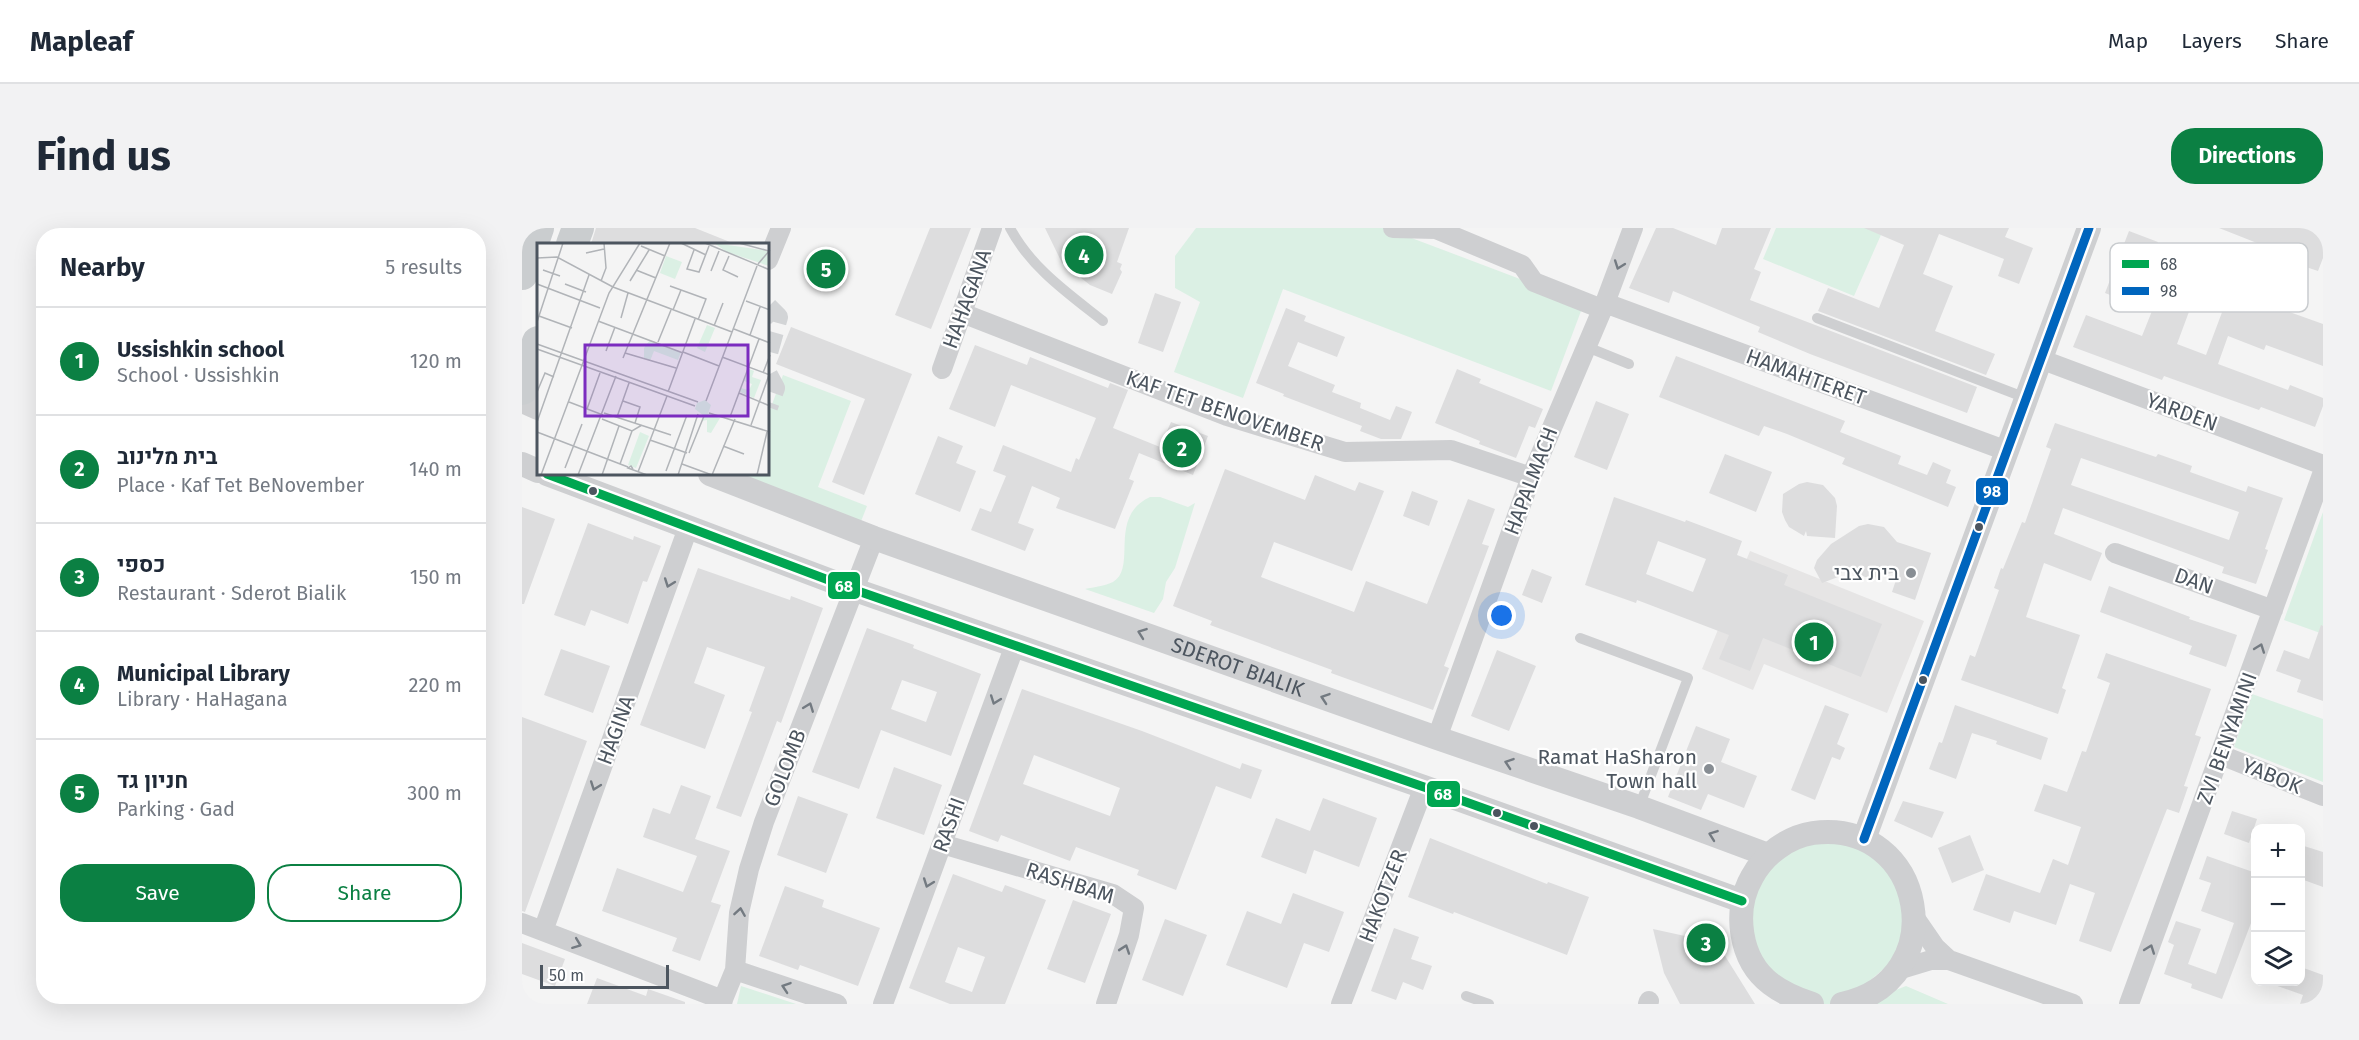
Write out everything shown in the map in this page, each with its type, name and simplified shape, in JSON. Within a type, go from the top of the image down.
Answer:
[{"type":"main road","points":[[572,243],[578,228]]},
{"type":"main road","points":[[522,389],[537,345]]},
{"type":"street","points":[[770,255],[781,228]]},
{"type":"street","name":"HAHAGANA","points":[[942,369],[992,228]]},
{"type":"street","name":"HAMAHTERET","points":[[1393,228],[1436,230],[1522,264],[1534,282],[2007,451]]},
{"type":"street","name":"HAPALMACH","points":[[1437,738],[1531,477],[1604,306],[1633,228]]},
{"type":"street","points":[[1863,839],[2007,451],[2085,229]]},
{"type":"street","name":"KAF TET BENOVEMBER","points":[[962,313],[1227,416],[1346,452],[1451,450],[1531,477]]},
{"type":"street","name":"YARDEN","points":[[2040,359],[2323,465]]},
{"type":"street","points":[[522,401],[537,408]]},
{"type":"street","points":[[522,464],[537,471]]},
{"type":"street","name":"ZVI BENYAMINI","points":[[2129,1004],[2222,755],[2323,472]]},
{"type":"street","points":[[552,476],[855,590],[1742,901]]},
{"type":"street","name":"SDEROT BIALIK","points":[[715,476],[874,538],[1437,738],[1639,807],[1768,855]]},
{"type":"street","name":"HAGINA","points":[[543,931],[688,528]]},
{"type":"street","name":"GOLOMB","points":[[722,1002],[735,970],[739,913],[749,869],[764,822],[874,538]]},
{"type":"street","name":"DAN","points":[[2115,553],[2273,610]]},
{"type":"street","name":"RASHI","points":[[883,1004],[1015,645]]},
{"type":"street","name":"YABOK","points":[[2222,755],[2323,796]]},
{"type":"street","name":"HAKOTZER","points":[[1341,1004],[1424,788]]},
{"type":"street","points":[[1812,1004],[1789,996],[1767,993],[1750,959],[1741,931],[1742,901],[1756,868],[1768,855],[1785,843],[1805,834],[1827,832],[1863,839],[1875,845],[1896,865],[1910,890],[1915,918],[1911,946],[1898,970],[1886,984],[1871,994],[1854,1002],[1842,1004]]},
{"type":"street","name":"RASHBAM","points":[[942,844],[1113,894],[1134,908],[1129,935],[1106,1004]]},
{"type":"street","points":[[1915,918],[1935,947],[1949,960]]},
{"type":"street","points":[[522,923],[722,1002]]},
{"type":"street","points":[[1898,970],[1931,960],[1949,960],[2073,1004]]},
{"type":"street","points":[[735,970],[837,1004]]},
{"type":"lane","points":[[1010,228],[1024,252],[1050,279],[1103,321]]},
{"type":"lane","points":[[1817,318],[2026,398]]},
{"type":"lane","points":[[1587,347],[1629,364]]},
{"type":"lane","points":[[1580,638],[1688,678],[1639,807]]},
{"type":"lane","points":[[1466,996],[1489,1004]]},
{"type":"shaded area","points":[[1750,551],[1924,621],[1887,713],[1764,664],[1753,690],[1702,669]]},
{"type":"green space","points":[[1196,228],[1385,228],[1584,303],[1551,391],[1283,289],[1243,398],[1174,372],[1200,302],[1175,288],[1175,256]]},
{"type":"green space","points":[[1776,228],[1884,228],[1854,296],[1763,259]]},
{"type":"green space","points":[[783,375],[851,401],[818,487],[867,506],[860,524],[743,480],[745,476],[770,476],[770,410]]},
{"type":"green space","points":[[1150,497],[1160,497],[1188,507],[1195,503],[1175,568],[1166,582],[1163,599],[1154,613],[1085,589],[1113,582],[1120,575],[1126,529],[1130,517],[1137,506]]},
{"type":"green space","points":[[2323,512],[2323,634],[2284,620]]},
{"type":"green space","points":[[2252,694],[2323,719],[2323,782],[2234,747]]},
{"type":"green space","points":[[1827,832],[1896,865],[1911,946],[1842,1004],[1812,1004],[1769,983],[1742,901],[1756,868]]},
{"type":"green space","points":[[741,986],[796,1004],[737,1004]]},
{"type":"green space","points":[[1906,986],[1948,1004],[1860,1004]]},
{"type":"building","points":[[596,228],[695,228],[732,243],[591,243]]},
{"type":"building","points":[[930,228],[971,228],[931,329],[895,315]]},
{"type":"building","points":[[1045,228],[1129,228],[1117,262],[1122,264],[1120,269],[1122,272],[1112,294],[1090,285],[1062,263]]},
{"type":"building","points":[[1656,228],[1673,228],[1716,245],[1722,228],[1771,228],[1754,269],[1761,272],[1750,300],[1977,387],[1967,413],[1810,354],[1758,332],[1760,327],[1673,291],[1669,303],[1629,288]]},
{"type":"building","points":[[1864,228],[2009,228],[2005,237],[2033,248],[2019,284],[1998,276],[2004,259],[1939,234],[1923,274],[1953,286],[1935,331],[1995,354],[1986,375],[1818,311],[1828,288],[1879,308],[1904,245]]},
{"type":"building","points":[[2219,228],[2314,228],[2323,231],[2323,258],[2318,271],[2308,268],[2308,243],[2257,243]]},
{"type":"building","points":[[2129,231],[2158,242],[2158,243],[2124,243]]},
{"type":"building","points":[[2110,280],[2110,295],[2105,293]]},
{"type":"building","points":[[1155,293],[1181,302],[1163,352],[1138,343]]},
{"type":"building","points":[[1286,308],[1306,316],[1304,321],[1345,337],[1337,357],[1298,342],[1288,366],[1335,385],[1332,392],[1361,403],[1360,408],[1390,420],[1396,406],[1412,412],[1401,439],[1381,439],[1360,431],[1362,426],[1283,396],[1284,394],[1256,383]]},
{"type":"building","points":[[2152,312],[2189,312],[2177,344],[2206,355],[2222,312],[2289,312],[2323,324],[2323,366],[2266,345],[2264,350],[2228,336],[2218,364],[2288,390],[2290,385],[2323,398],[2323,406],[2315,427],[2261,407],[2259,410],[2164,376],[2162,380],[2073,347],[2086,315],[2142,336]]},
{"type":"building","points":[[791,327],[912,374],[864,495],[832,482],[865,399],[776,364]]},
{"type":"building","points":[[975,345],[1027,365],[1030,357],[1108,388],[1110,383],[1128,390],[1113,428],[1160,447],[1171,422],[1208,436],[1193,475],[1139,453],[1129,479],[1134,481],[1115,529],[1056,508],[1060,498],[1032,486],[1018,523],[1034,529],[1025,551],[971,530],[980,508],[991,512],[1006,476],[993,471],[1003,445],[1071,472],[1076,458],[1079,460],[1096,418],[1011,385],[995,427],[949,409]]},
{"type":"building","points":[[1676,356],[1845,421],[1840,432],[1901,456],[1898,464],[1927,475],[1933,462],[1951,470],[1946,483],[1956,487],[1948,507],[1842,464],[1845,458],[1787,434],[1764,426],[1759,436],[1659,397]]},
{"type":"building","points":[[1457,369],[1481,379],[1479,383],[1543,409],[1535,428],[1529,426],[1516,458],[1479,444],[1480,441],[1435,423]]},
{"type":"building","points":[[1596,401],[1629,414],[1607,470],[1574,457]]},
{"type":"building","points":[[2055,423],[2156,457],[2158,454],[2192,466],[2190,472],[2246,492],[2248,486],[2283,498],[2265,549],[2268,550],[2256,584],[2222,573],[2224,567],[2063,508],[2054,534],[2102,553],[2091,581],[2044,563],[2026,617],[2080,635],[2062,688],[2066,690],[2058,714],[1961,680],[1970,655],[1975,657],[1999,590],[1994,588],[2001,568],[2003,569],[2022,522],[2025,523],[2051,449],[2046,447]],"holes":[[[2081,458],[2239,512],[2229,540],[2071,485]]]},
{"type":"building","points":[[938,436],[963,446],[956,463],[976,471],[960,512],[915,494]]},
{"type":"building","points":[[1725,454],[1772,472],[1756,512],[1709,493]]},
{"type":"building","points":[[1225,469],[1305,500],[1315,475],[1355,491],[1359,482],[1384,491],[1352,571],[1274,542],[1261,577],[1354,612],[1366,581],[1427,604],[1468,499],[1495,509],[1482,544],[1489,546],[1444,666],[1449,668],[1433,710],[1210,625],[1212,621],[1173,606]]},
{"type":"building","points":[[1807,482],[1823,485],[1835,498],[1837,506],[1835,538],[1807,536],[1806,531],[1804,536],[1789,527],[1785,520],[1782,512],[1783,494]]},
{"type":"building","points":[[1412,491],[1438,501],[1429,526],[1403,516]]},
{"type":"building","points":[[1614,497],[1742,541],[1737,555],[1788,575],[1784,585],[1882,624],[1861,677],[1763,638],[1750,671],[1719,659],[1729,635],[1637,600],[1636,603],[1585,585]],"holes":[[[1658,541],[1706,559],[1693,592],[1646,574]]]},
{"type":"building","points":[[522,507],[555,519],[524,604],[522,604]]},
{"type":"building","points":[[588,523],[633,540],[634,536],[661,546],[647,582],[643,581],[628,624],[591,610],[585,626],[554,615]]},
{"type":"building","points":[[1868,524],[1884,527],[1897,542],[1931,553],[1915,600],[1892,592],[1899,571],[1873,578],[1865,577],[1846,566],[1838,577],[1822,583],[1814,568],[1817,560],[1831,544],[1859,526]]},
{"type":"building","points":[[698,568],[790,600],[791,596],[823,608],[781,723],[777,721],[741,817],[716,808],[752,712],[749,711],[765,667],[707,647],[694,683],[725,695],[705,749],[640,725]]},
{"type":"building","points":[[1532,569],[1552,577],[1542,603],[1522,595]]},
{"type":"building","points":[[2109,586],[2190,617],[2189,619],[2237,635],[2226,667],[2189,654],[2192,646],[2100,612]]},
{"type":"building","points":[[2321,625],[2323,626],[2323,701],[2297,692],[2301,680],[2276,671],[2284,650],[2309,659]]},
{"type":"building","points":[[867,628],[914,645],[913,648],[981,674],[951,756],[881,730],[859,789],[812,772]],"holes":[[[902,680],[937,692],[926,722],[891,709]]]},
{"type":"building","points":[[561,649],[610,666],[593,713],[544,695]]},
{"type":"building","points":[[1497,650],[1536,666],[1509,731],[1471,716]]},
{"type":"building","points":[[2106,653],[2211,689],[2195,735],[2201,737],[2184,786],[2188,787],[2179,813],[2167,809],[2111,952],[2079,941],[2095,893],[2070,884],[2056,925],[2014,911],[2010,923],[1973,910],[1986,874],[2040,893],[2053,859],[2068,865],[2081,827],[2034,811],[2044,784],[2067,792],[2082,751],[2086,752],[2110,683],[2097,678]]},
{"type":"building","points":[[1022,689],[1142,731],[1240,769],[1242,763],[1262,770],[1251,799],[1216,786],[1176,890],[1137,875],[1139,870],[1076,847],[1070,861],[1001,835],[998,842],[969,831]],"holes":[[[1034,755],[1120,788],[1110,816],[1023,784]]]},
{"type":"building","points":[[1825,705],[1849,714],[1837,744],[1845,748],[1840,760],[1832,757],[1815,800],[1791,790]]},
{"type":"building","points":[[1955,705],[2048,738],[2041,760],[1972,733],[1956,779],[1929,769],[1939,742],[1942,743]]},
{"type":"building","points":[[522,717],[587,741],[525,912],[522,911]]},
{"type":"building","name":"Ramat HaSharon Town hall","points":[[1696,726],[1730,739],[1721,762],[1757,776],[1744,808],[1708,794],[1701,810],[1668,797]]},
{"type":"building","points":[[894,767],[942,785],[924,835],[876,818]]},
{"type":"building","points":[[681,785],[711,796],[695,839],[730,851],[711,902],[721,905],[700,961],[672,951],[677,938],[602,911],[617,868],[683,892],[697,856],[643,837],[653,808],[670,814]]},
{"type":"building","points":[[798,796],[848,814],[826,873],[777,855]]},
{"type":"building","points":[[1323,798],[1377,818],[1359,867],[1314,850],[1306,874],[1261,857],[1276,818],[1310,831]]},
{"type":"building","points":[[1903,801],[1944,812],[1932,838],[1894,821]]},
{"type":"building","points":[[2232,811],[2257,819],[2255,824],[2251,824],[2249,843],[2224,834]]},
{"type":"building","points":[[1970,835],[1984,870],[1952,883],[1938,848]]},
{"type":"building","points":[[1430,838],[1547,884],[1548,882],[1589,897],[1567,955],[1408,897]]},
{"type":"building","points":[[2305,846],[2323,852],[2323,887],[2305,880]]},
{"type":"building","points":[[2207,856],[2251,871],[2251,923],[2222,999],[2191,988],[2192,984],[2164,974],[2174,945],[2168,942],[2176,921],[2201,929],[2188,964],[2216,974],[2234,923],[2201,911],[2211,883],[2199,879]]},
{"type":"building","points":[[953,874],[1002,892],[1005,885],[1046,900],[1005,1004],[950,1004],[909,988]],"holes":[[[958,947],[985,957],[972,992],[945,982]]]},
{"type":"building","points":[[785,886],[824,900],[822,907],[880,928],[858,986],[800,965],[798,970],[759,956]]},
{"type":"building","points":[[1293,893],[1344,912],[1329,952],[1304,943],[1287,988],[1226,965],[1247,911],[1281,924]]},
{"type":"building","points":[[1073,900],[1111,914],[1085,983],[1047,969]]},
{"type":"building","points":[[1165,919],[1207,935],[1183,996],[1142,980]]},
{"type":"building","points":[[1394,928],[1419,937],[1411,959],[1432,966],[1423,990],[1403,982],[1396,1000],[1371,991]]},
{"type":"building","points":[[1653,929],[1717,943],[1755,1004],[1680,1004],[1664,973]]},
{"type":"building","points":[[522,943],[565,959],[555,986],[522,974]]},
{"type":"building","points":[[2305,968],[2323,975],[2323,1004],[2300,1004],[2303,995],[2278,986],[2305,986]]},
{"type":"building","points":[[597,978],[646,996],[648,989],[685,1002],[685,1004],[587,1004]]},
{"type":"tunnel","points":[[770,309],[778,317],[770,346]]},
{"type":"tunnel","points":[[770,379],[775,388],[770,402]]},
{"type":"transit line","name":"98","points":[[1864,839],[2089,228]]},
{"type":"transit line","name":"68","points":[[552,476],[855,590],[1424,787],[1742,901]]},
{"type":"place","name":"Municipal Library","points":[[1084,255]]},
{"type":"place","name":"חניון גד","points":[[826,269]]},
{"type":"place","name":"בית מלינוב","points":[[1182,448]]},
{"type":"place","name":"בית צבי","points":[[1911,573]]},
{"type":"place","name":"Ussishkin school","points":[[1814,642]]},
{"type":"place","name":"Ramat HaSharon Town hall","points":[[1709,769]]},
{"type":"place","name":"כספי","points":[[1706,943]]}]
